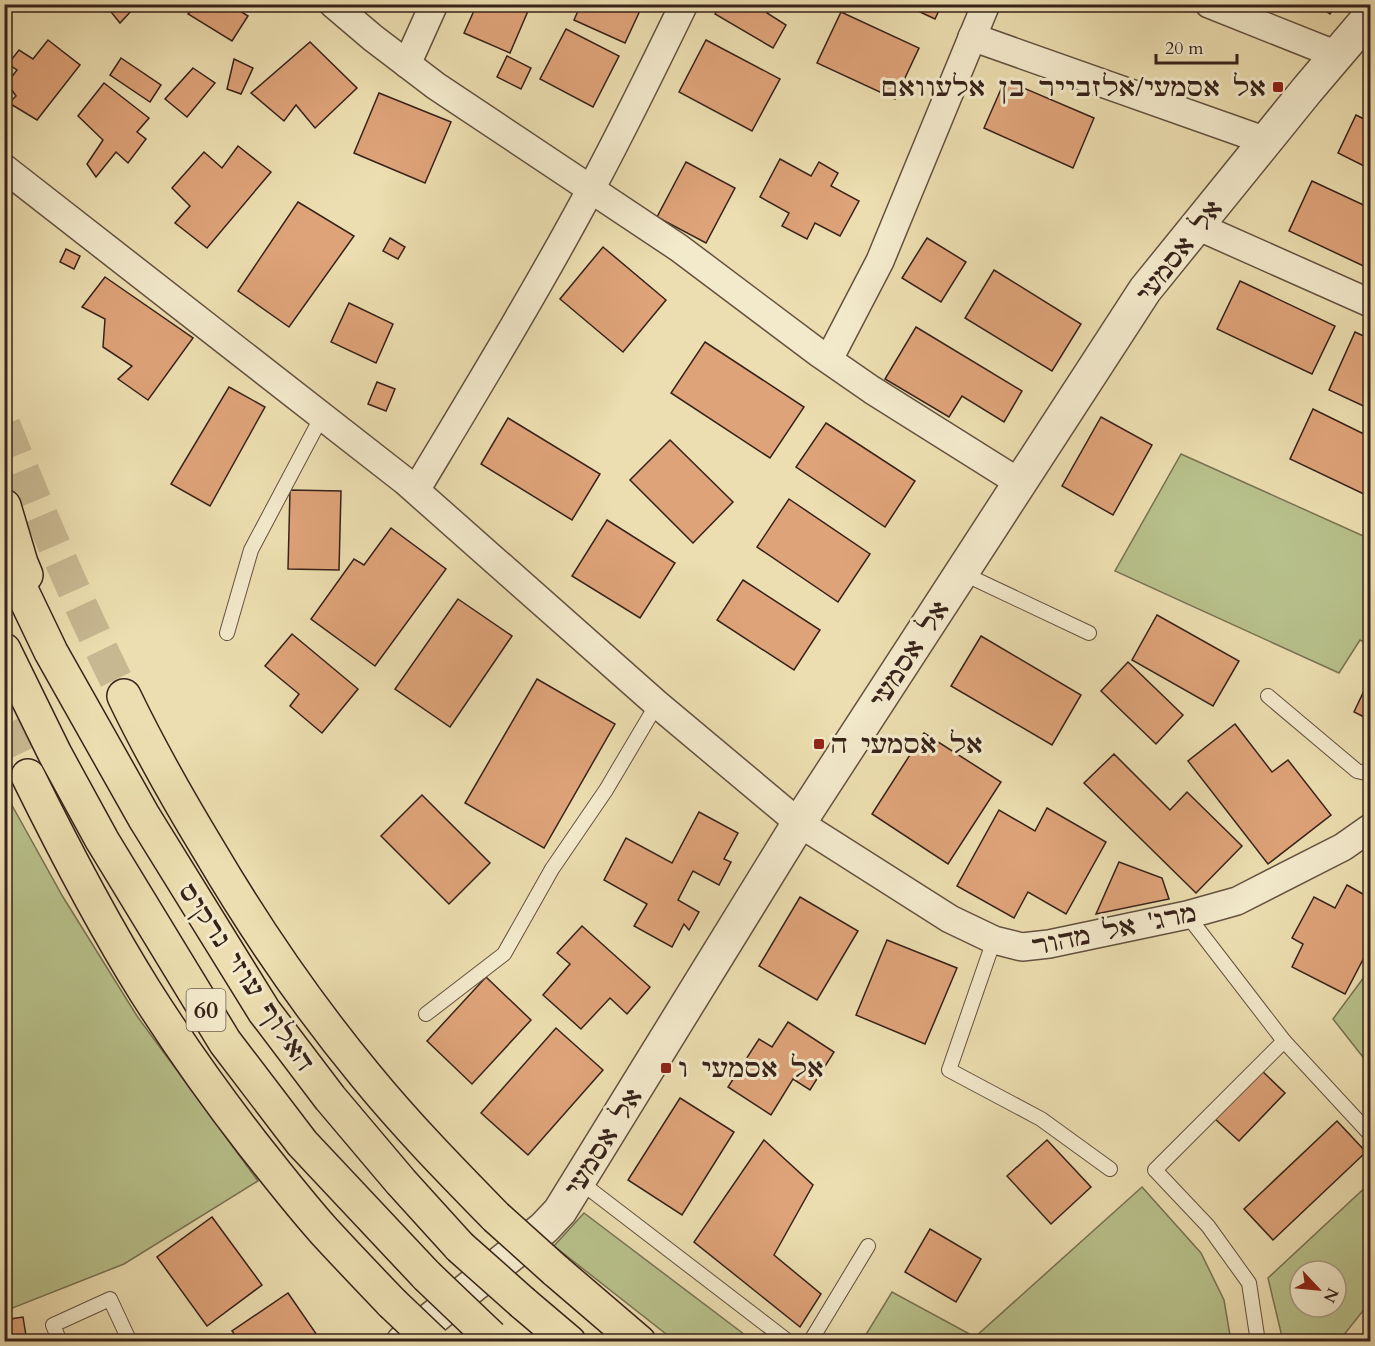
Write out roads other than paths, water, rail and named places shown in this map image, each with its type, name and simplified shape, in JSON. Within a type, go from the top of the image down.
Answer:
[{"type":"highway","points":[[4,506],[21,564],[144,817]]},
{"type":"highway","name":"האלוף עוזי נרקיס","points":[[4,554],[51,652],[144,817],[264,1011],[330,1098],[460,1247],[569,1341]]},
{"type":"highway","name":"האלוף עוזי נרקיס","points":[[4,651],[55,754],[102,840],[225,1042],[302,1143],[427,1276],[494,1339]]},
{"type":"highway","points":[[124,696],[181,805],[238,900],[300,990],[373,1084],[432,1153],[496,1216],[555,1270],[639,1341]]},
{"type":"highway","points":[[28,776],[106,927],[186,1053],[229,1112],[323,1229],[392,1303],[433,1341]]},
{"type":"street","points":[[333,4],[436,86],[680,248],[872,390],[1020,483]]},
{"type":"street","points":[[407,64],[434,4]]},
{"type":"street","points":[[416,490],[516,323],[591,189],[632,112],[684,4]]},
{"type":"street","points":[[828,359],[880,261],[986,4]]},
{"type":"street","points":[[1209,4],[1337,55]]},
{"type":"street","name":"אל אסמעי","points":[[403,1341],[544,1227],[560,1211],[799,823],[1145,290],[1371,16]]},
{"type":"street","points":[[972,37],[1266,141]]},
{"type":"street","name":"מרג' אל מהור","points":[[4,168],[416,490],[657,704],[799,823],[950,919],[994,940],[1022,947],[1049,944],[1187,915],[1237,901],[1343,847],[1371,828]]},
{"type":"street","points":[[1197,226],[1371,303]]},
{"type":"lane","points":[[227,633],[251,550],[322,416]]},
{"type":"lane","points":[[962,573],[1089,633]]},
{"type":"lane","points":[[1268,696],[1357,771],[1371,774]]},
{"type":"lane","points":[[426,1014],[504,954],[552,869],[606,790],[657,704]]},
{"type":"lane","points":[[1187,915],[1284,1041],[1371,1134]]},
{"type":"lane","points":[[994,940],[949,1070],[1041,1119],[1110,1169]]},
{"type":"lane","points":[[1258,1341],[1249,1283],[1208,1226],[1155,1170],[1284,1041]]},
{"type":"lane","points":[[579,1181],[789,1341]]},
{"type":"lane","points":[[810,1341],[868,1246]]},
{"type":"lane","points":[[60,1341],[53,1325],[110,1299],[130,1341]]},
{"type":"tunnel","points":[[4,425],[61,562],[124,696]]},
{"type":"tunnel","points":[[4,725],[28,776]]},
{"type":"place","name":"אל אסמעי/אלזבייר בן אלעוואם","points":[[1278,87]]},
{"type":"place","name":"אל אסמעי ה","points":[[819,744]]},
{"type":"place","name":"אל אסמעי ו","points":[[666,1068]]}]
